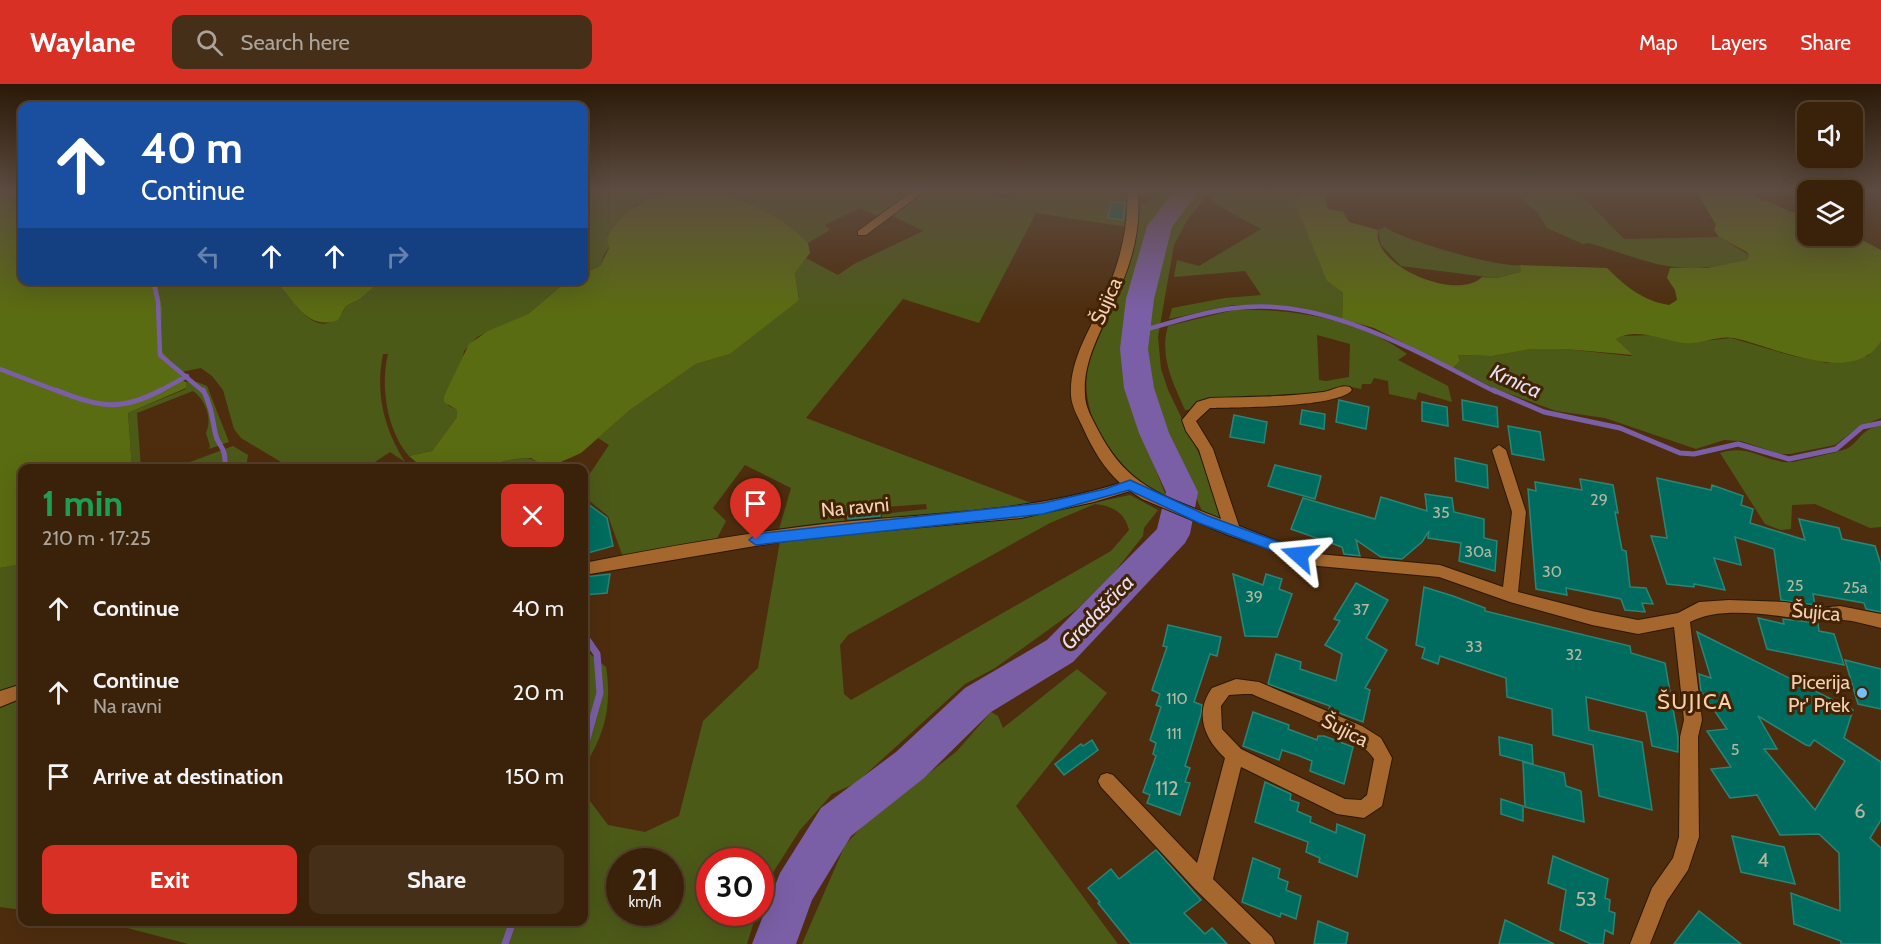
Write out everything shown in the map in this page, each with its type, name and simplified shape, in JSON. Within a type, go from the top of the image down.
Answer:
[{"type":"street","points":[[862,233],[866,230]]},
{"type":"street","name":"Šujica","points":[[1132,230],[1114,288],[1086,346],[1079,366],[1078,397],[1098,448],[1130,485],[1147,495],[1203,520],[1318,560],[1440,572],[1510,596],[1592,618],[1638,627],[1681,619],[1698,609],[1729,607],[1785,609],[1820,615],[1840,613],[1881,621]]},
{"type":"street","points":[[1233,531],[1206,449],[1192,431],[1189,420],[1195,411],[1210,403],[1307,399],[1335,395],[1345,390]]},
{"type":"street","points":[[1499,450],[1519,512],[1510,596]]},
{"type":"street","name":"Na ravni","points":[[588,568],[791,535],[987,517],[1051,507],[1130,485]]},
{"type":"street","points":[[1641,944],[1659,895],[1681,863],[1689,837],[1689,737],[1693,720],[1681,619]]},
{"type":"street","name":"Šujica","points":[[1237,685],[1253,687],[1356,732],[1375,744],[1383,758],[1376,800],[1364,808],[1344,808],[1235,755],[1216,737],[1210,720],[1211,701],[1221,690],[1237,685]]},
{"type":"street","points":[[0,699],[18,692]]},
{"type":"street","points":[[1202,882],[1235,755]]},
{"type":"street","points":[[1107,780],[1202,882],[1265,944]]},
{"type":"green space","points":[[0,230],[18,230],[18,285],[158,285],[162,307],[161,350],[181,372],[181,380],[186,382],[186,388],[128,413],[132,464],[18,464],[18,565],[0,568]]},
{"type":"green space","points":[[588,230],[619,230],[604,255],[600,266],[588,271]]},
{"type":"green space","points":[[612,230],[793,230],[808,243],[810,253],[795,273],[799,300],[730,354],[696,364],[630,410],[581,453],[556,464],[541,464],[531,458],[523,458],[497,464],[418,464],[409,456],[432,451],[457,417],[457,410],[444,402],[444,396],[469,344],[488,331],[528,314],[562,285],[588,285],[588,271],[600,266],[609,248],[607,238]]},
{"type":"green space","points":[[793,230],[830,230],[808,243]]},
{"type":"green space","points":[[921,230],[1027,230],[979,323],[903,299],[806,418],[1039,506],[882,521],[882,514],[927,509],[926,504],[844,510],[845,526],[778,533],[791,488],[745,465],[713,508],[726,521],[715,542],[623,557],[608,516],[588,500],[588,476],[609,445],[598,438],[630,410],[696,364],[730,354],[799,299],[795,273],[806,258],[838,275],[854,264],[923,231]]},
{"type":"green space","points":[[1151,230],[1124,325],[1124,364],[1135,417],[1166,496],[1139,481],[1111,452],[1093,420],[1087,396],[1087,371],[1092,346],[1121,288],[1137,231]]},
{"type":"green space","points":[[1167,230],[1182,230],[1174,245],[1158,337],[1161,369],[1168,390],[1205,466],[1223,521],[1203,513],[1152,401],[1140,352],[1147,335],[1147,306]]},
{"type":"green space","points":[[1259,230],[1312,230],[1327,281],[1343,293],[1342,319],[1289,307],[1233,305],[1169,319],[1172,308],[1225,298],[1261,295],[1245,271],[1174,277],[1177,260],[1199,266]]},
{"type":"green space","points":[[1306,230],[1378,230],[1379,243],[1388,256],[1401,267],[1436,283],[1470,284],[1482,277],[1496,278],[1521,272],[1520,265],[1607,268],[1635,292],[1669,305],[1677,300],[1675,290],[1667,278],[1670,268],[1707,268],[1747,260],[1749,255],[1747,252],[1719,237],[1714,230],[1797,230],[1797,246],[1863,246],[1863,240],[1881,250],[1881,342],[1868,355],[1853,361],[1837,363],[1801,358],[1728,337],[1683,343],[1649,335],[1631,334],[1616,339],[1633,355],[1565,349],[1531,349],[1492,356],[1458,355],[1460,361],[1453,368],[1374,328],[1342,319],[1343,293],[1327,281]]},
{"type":"green space","points":[[1378,230],[1391,230],[1410,239],[1451,252],[1492,262],[1520,265],[1522,272],[1495,278],[1401,266],[1381,245]]},
{"type":"green space","points":[[1552,230],[1615,230],[1624,239],[1719,237],[1749,255],[1747,260],[1722,265],[1683,268],[1649,262],[1589,243],[1583,244]]},
{"type":"green space","points":[[158,285],[279,285],[309,318],[317,323],[326,323],[334,320],[346,306],[360,299],[376,285],[562,285],[528,314],[477,337],[464,351],[462,363],[444,396],[449,406],[457,410],[457,417],[432,451],[409,456],[401,446],[387,408],[385,380],[388,354],[383,354],[380,383],[383,410],[392,437],[405,462],[390,452],[372,464],[284,464],[241,438],[234,429],[223,390],[212,376],[201,368],[181,372],[161,350],[162,307]]},
{"type":"green space","points":[[279,285],[376,285],[360,299],[346,306],[338,320],[327,323],[310,318],[295,305]]},
{"type":"green space","points":[[1234,310],[1278,311],[1347,324],[1388,342],[1407,354],[1398,360],[1448,386],[1452,402],[1418,392],[1416,400],[1389,394],[1388,381],[1374,378],[1371,384],[1362,384],[1361,389],[1342,385],[1331,395],[1185,410],[1166,359],[1168,326]],"holes":[[[1317,335],[1350,344],[1349,377],[1319,380]]]},
{"type":"green space","points":[[1655,335],[1684,343],[1731,338],[1827,363],[1868,356],[1881,342],[1881,418],[1857,428],[1835,445],[1790,454],[1780,454],[1741,441],[1724,440],[1696,449],[1605,418],[1556,411],[1496,389],[1453,368],[1460,361],[1458,355],[1492,356],[1531,349],[1565,349],[1630,356],[1633,355],[1616,339],[1621,336]]},
{"type":"green space","points":[[186,382],[197,382],[207,386],[229,442],[209,449],[206,433],[209,422],[207,410],[193,391],[137,413],[141,464],[132,464],[128,413],[186,389]]},
{"type":"green space","points":[[1881,425],[1881,527],[1870,528],[1815,504],[1792,505],[1791,529],[1781,530],[1765,524],[1720,453],[1740,450],[1774,460],[1793,462],[1848,448],[1869,429]]},
{"type":"green space","points":[[233,446],[248,455],[247,464],[185,464]]},
{"type":"green space","points":[[523,458],[546,464],[497,464]]},
{"type":"green space","points":[[1130,495],[1158,510],[1144,528],[1143,536],[1113,574],[1077,609],[995,668],[965,684],[856,783],[832,794],[800,830],[774,871],[774,848],[696,848],[696,926],[753,926],[747,944],[188,944],[120,926],[588,926],[588,798],[608,825],[645,832],[679,816],[703,721],[758,668],[780,541],[1055,511]],"holes":[[[1095,504],[1117,511],[1125,519],[1129,530],[1111,551],[851,700],[844,694],[840,645],[848,635],[1050,523]]]},
{"type":"green space","points":[[18,565],[18,687],[0,694],[0,568]]},
{"type":"green space","points":[[588,652],[606,667],[608,681],[605,719],[588,759]]},
{"type":"green space","points":[[1077,669],[1107,693],[1016,806],[1118,944],[802,944],[845,845],[885,801],[923,778],[957,751],[991,712],[998,716],[1003,728]]},
{"type":"green space","points":[[18,697],[18,909],[0,907],[0,704]]},
{"type":"building","points":[[1339,400],[1369,407],[1366,429],[1336,422]]},
{"type":"building","points":[[1462,400],[1497,407],[1498,427],[1463,420]]},
{"type":"building","points":[[1422,402],[1447,407],[1448,426],[1422,421]]},
{"type":"building","points":[[1302,410],[1325,414],[1324,429],[1300,424]]},
{"type":"building","points":[[1234,415],[1267,422],[1264,443],[1230,437]]},
{"type":"building","points":[[1508,426],[1540,432],[1544,460],[1512,454]]},
{"type":"building","points":[[1455,458],[1487,465],[1488,488],[1456,481]]},
{"type":"building","points":[[1275,465],[1321,476],[1315,499],[1268,486]]},
{"type":"building","points":[[1657,478],[1711,490],[1712,485],[1743,496],[1741,505],[1753,509],[1750,523],[1805,540],[1799,519],[1839,528],[1842,539],[1875,546],[1881,565],[1881,612],[1866,609],[1864,603],[1813,594],[1815,605],[1781,600],[1774,549],[1735,537],[1741,565],[1714,558],[1725,590],[1694,584],[1694,587],[1667,584],[1651,536],[1667,538]]},
{"type":"building","points":[[1580,479],[1613,485],[1618,513],[1615,512],[1622,550],[1626,551],[1630,587],[1646,588],[1653,604],[1642,603],[1645,612],[1625,610],[1621,599],[1566,588],[1567,595],[1536,589],[1528,489],[1536,491],[1535,482],[1582,490]]},
{"type":"building","points":[[1425,494],[1452,498],[1454,512],[1484,519],[1484,538],[1497,541],[1495,571],[1459,561],[1461,543],[1428,538],[1429,531],[1422,542],[1402,559],[1381,557],[1356,540],[1360,556],[1344,554],[1342,547],[1291,529],[1303,498],[1375,519],[1381,497],[1427,511]]},
{"type":"building","points":[[588,504],[607,518],[613,546],[588,553]]},
{"type":"building","points":[[879,508],[880,516],[848,519],[847,511]]},
{"type":"building","points":[[610,574],[607,593],[588,595],[588,577]]},
{"type":"building","points":[[1233,574],[1263,585],[1266,574],[1282,579],[1279,589],[1292,594],[1277,637],[1245,636]]},
{"type":"building","points":[[1356,583],[1388,600],[1366,638],[1387,650],[1365,688],[1370,690],[1363,722],[1329,709],[1330,706],[1268,684],[1276,654],[1301,662],[1300,669],[1336,681],[1342,654],[1325,645],[1340,621],[1334,619]]},
{"type":"building","points":[[1424,587],[1485,608],[1485,611],[1630,646],[1631,653],[1665,663],[1678,737],[1678,752],[1652,746],[1646,712],[1586,697],[1589,730],[1642,742],[1652,810],[1599,796],[1593,745],[1553,735],[1552,709],[1507,697],[1506,678],[1440,656],[1438,664],[1422,658],[1425,648],[1416,645]]},
{"type":"building","points":[[1758,618],[1784,624],[1783,619],[1818,623],[1819,631],[1834,634],[1844,665],[1767,649]]},
{"type":"building","points":[[1168,625],[1221,637],[1217,656],[1210,654],[1194,702],[1202,705],[1201,714],[1185,766],[1190,768],[1185,782],[1190,783],[1180,815],[1147,803],[1150,795],[1143,792],[1156,756],[1153,754],[1156,743],[1150,740],[1161,707],[1156,705],[1160,694],[1152,690],[1167,647],[1163,646]]},
{"type":"building","points":[[1697,632],[1853,710],[1844,738],[1881,762],[1881,820],[1870,838],[1881,848],[1881,944],[1841,944],[1841,941],[1794,924],[1791,893],[1840,911],[1839,853],[1819,834],[1780,835],[1757,795],[1730,798],[1711,769],[1731,767],[1707,731],[1727,729],[1701,691],[1699,674],[1711,678]],"holes":[[[1758,716],[1810,746],[1814,740],[1845,761],[1815,810],[1764,749],[1777,749]]]},
{"type":"building","points":[[1845,660],[1881,669],[1881,709],[1858,704]]},
{"type":"building","points":[[1253,712],[1289,725],[1288,729],[1317,740],[1318,736],[1324,736],[1353,747],[1344,784],[1310,771],[1312,761],[1297,755],[1282,750],[1279,760],[1243,746]]},
{"type":"building","points":[[1499,737],[1532,745],[1533,764],[1500,755]]},
{"type":"building","points":[[1092,740],[1098,750],[1064,775],[1055,764],[1081,744],[1083,746]]},
{"type":"building","points":[[1523,762],[1564,773],[1566,786],[1581,791],[1584,822],[1525,807]]},
{"type":"building","points":[[1265,782],[1291,794],[1290,800],[1299,803],[1297,811],[1311,817],[1310,822],[1336,833],[1337,824],[1365,835],[1357,877],[1319,862],[1320,858],[1306,852],[1308,842],[1255,822]]},
{"type":"building","points":[[1501,799],[1523,806],[1523,821],[1501,814]]},
{"type":"building","points":[[1732,836],[1784,847],[1795,884],[1741,872]]},
{"type":"building","points":[[1156,850],[1201,900],[1184,913],[1205,934],[1212,928],[1227,944],[1131,944],[1098,903],[1100,902],[1088,888],[1111,869],[1119,879]]},
{"type":"building","points":[[1553,856],[1608,879],[1605,898],[1610,900],[1609,911],[1615,913],[1613,934],[1605,930],[1603,944],[1591,944],[1560,930],[1566,890],[1548,883]]},
{"type":"building","points":[[1253,858],[1280,869],[1278,878],[1288,882],[1286,890],[1301,896],[1296,919],[1281,913],[1280,917],[1242,902]]},
{"type":"building","points":[[1699,911],[1741,944],[1674,944]]},
{"type":"building","points":[[1505,920],[1554,944],[1499,944]]},
{"type":"building","points":[[1318,921],[1348,933],[1346,944],[1314,944]]},
{"type":"waterway","name":"Gradaščica","points":[[774,944],[795,888],[836,822],[910,765],[978,700],[1060,651],[1143,568],[1173,534],[1182,492],[1154,433],[1139,388],[1134,349],[1140,299],[1159,230]]},
{"type":"waterway","points":[[154,285],[158,302],[160,355],[186,377]]},
{"type":"waterway","name":"Krnica","points":[[1136,332],[1197,315],[1234,308],[1268,307],[1303,311],[1337,319],[1370,331],[1496,392]]},
{"type":"waterway","points":[[0,369],[60,392]]},
{"type":"waterway","points":[[158,392],[186,377]]},
{"type":"waterway","points":[[186,377],[204,392]]},
{"type":"waterway","points":[[56,390],[84,400],[109,405],[133,402],[161,390]]},
{"type":"waterway","name":"Krnica","points":[[1493,390],[1544,412],[1620,428],[1680,453],[1694,454],[1738,444],[1789,459],[1836,449],[1862,427],[1881,423]]},
{"type":"waterway","points":[[204,392],[210,406],[216,437],[223,450],[225,464]]},
{"type":"waterway","points":[[588,641],[597,654],[600,693],[588,735]]},
{"type":"waterway","points":[[505,944],[511,926]]},
{"type":"place","name":"Picerija Pr' Prek","points":[[1862,693]]},
{"type":"district","name":"ŠUJICA","points":[[1695,701]]},
{"type":"route","points":[[756,540],[835,529],[987,517],[1062,506],[1130,485],[1203,520],[1299,555]]}]
